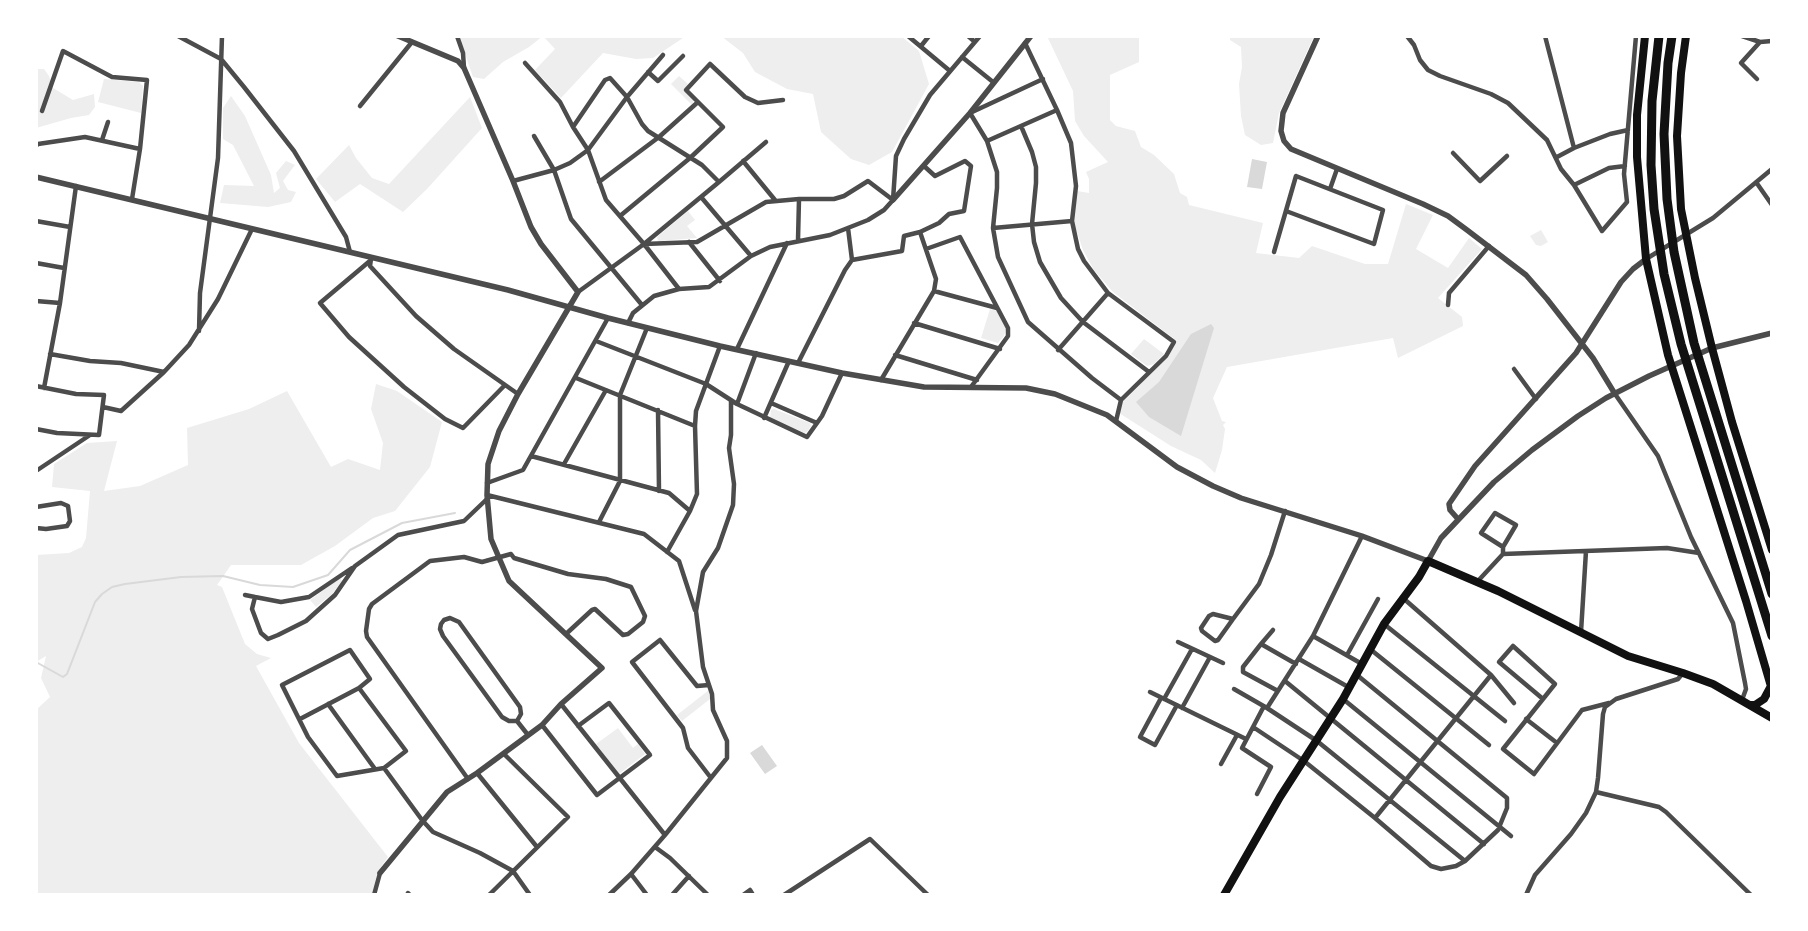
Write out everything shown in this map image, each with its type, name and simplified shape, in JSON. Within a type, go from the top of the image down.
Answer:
[{"type":"highway","points":[[1645,36],[1637,115],[1637,157],[1648,257],[1675,365],[1771,688],[1764,699],[1755,705],[1750,705]]},
{"type":"highway","points":[[1659,36],[1652,101],[1651,165],[1654,209],[1664,274],[1694,388],[1772,636]]},
{"type":"highway","points":[[1672,36],[1668,63],[1664,134],[1667,200],[1674,252],[1694,343],[1772,594]]},
{"type":"highway","points":[[1686,36],[1681,73],[1677,136],[1683,236],[1708,349],[1772,550]]},
{"type":"highway","points":[[1224,895],[1280,797],[1350,688],[1384,624],[1419,577],[1428,561],[1478,582],[1628,656],[1713,684],[1772,718]]},
{"type":"street","points":[[178,36],[221,59],[294,151],[346,237],[350,252]]},
{"type":"street","points":[[199,331],[200,293],[218,158],[222,36]]},
{"type":"street","points":[[398,36],[458,61],[464,68],[532,227],[541,244],[578,292]]},
{"type":"street","points":[[457,36],[463,53],[464,68]]},
{"type":"street","points":[[908,36],[950,71]]},
{"type":"street","points":[[920,46],[929,36]]},
{"type":"street","points":[[968,36],[975,42]]},
{"type":"street","points":[[892,200],[896,156],[904,139],[930,95],[980,36]]},
{"type":"street","points":[[628,323],[632,313],[654,296],[679,290],[709,288],[751,256],[770,247],[830,235],[878,215],[924,166],[970,112],[1030,36]]},
{"type":"street","points":[[1318,36],[1283,113],[1281,131],[1284,141],[1290,149],[1448,216],[1526,275],[1547,299],[1593,358],[1615,394],[1658,456],[1699,553],[1733,622],[1746,689],[1742,700]]},
{"type":"street","points":[[1407,36],[1414,45],[1420,60],[1428,70],[1491,94],[1508,103],[1547,140],[1562,169],[1602,231],[1628,202],[1625,166],[1636,36]]},
{"type":"street","points":[[1545,36],[1574,148]]},
{"type":"street","points":[[1742,36],[1760,42],[1772,41]]},
{"type":"street","points":[[360,106],[412,42]]},
{"type":"street","points":[[1757,79],[1741,63],[1760,42]]},
{"type":"street","points":[[1025,43],[1071,143],[1076,186],[1072,221],[1078,249],[1084,261],[1108,293],[1174,342],[1166,356],[1121,400],[1116,421]]},
{"type":"street","points":[[42,111],[63,51],[112,77],[147,80],[140,149],[132,199]]},
{"type":"street","points":[[513,181],[554,170],[570,163],[588,150],[627,97],[663,55]]},
{"type":"street","points":[[648,72],[658,81],[683,56]]},
{"type":"street","points":[[962,56],[994,82]]},
{"type":"street","points":[[525,63],[560,102],[588,150],[606,200],[644,244],[679,290]]},
{"type":"street","points":[[620,216],[690,158],[723,127],[686,90],[710,64],[745,97],[758,102],[782,100]]},
{"type":"street","points":[[573,127],[605,80],[610,78],[627,97],[648,131],[702,165],[719,182]]},
{"type":"street","points":[[970,112],[1043,79]]},
{"type":"street","points":[[599,182],[659,137],[698,102]]},
{"type":"street","points":[[986,141],[1057,110]]},
{"type":"street","points":[[970,112],[986,141],[997,172],[992,228],[998,257],[1028,322],[1058,350],[1121,400]]},
{"type":"street","points":[[102,140],[108,122]]},
{"type":"street","points":[[1021,126],[1036,167],[1032,224],[1034,242],[1040,262],[1061,298],[1083,322],[1149,372]]},
{"type":"street","points":[[1557,157],[1610,134],[1628,130]]},
{"type":"street","points":[[534,136],[554,170],[571,219],[642,305]]},
{"type":"street","points":[[36,146],[38,144],[85,138],[140,149]]},
{"type":"street","points":[[374,895],[380,873],[447,792],[504,754],[542,725],[561,704],[602,668],[509,581],[491,539],[487,497],[488,464],[499,431],[518,394],[578,292],[644,244],[766,142]]},
{"type":"street","points":[[1453,153],[1480,181],[1507,156]]},
{"type":"street","points":[[743,161],[775,200]]},
{"type":"street","points":[[852,260],[902,252],[904,236],[920,232],[939,223],[949,214],[964,211],[971,166],[965,161],[935,176],[924,166]]},
{"type":"street","points":[[1574,185],[1609,168],[1625,166]]},
{"type":"street","points":[[1330,189],[1337,168]]},
{"type":"street","points":[[1458,519],[1450,510],[1449,504],[1453,497],[1475,466],[1536,400],[1582,344],[1621,282],[1648,257],[1713,218],[1772,168]]},
{"type":"street","points":[[1274,252],[1296,176],[1383,210],[1374,244],[1286,211]]},
{"type":"street","points":[[36,177],[508,290],[608,318],[720,346],[842,373],[924,387],[1026,388],[1055,394],[1084,404],[1107,415],[1177,468],[1242,498],[1362,536],[1428,561],[1442,538],[1494,482],[1532,450],[1578,416],[1606,398],[1708,349],[1772,333]]},
{"type":"street","points":[[644,244],[697,242],[766,202],[775,200],[834,199],[844,196],[868,181],[892,200]]},
{"type":"street","points":[[1756,182],[1772,205]]},
{"type":"street","points":[[44,388],[60,303],[76,186]]},
{"type":"street","points":[[701,198],[751,256]]},
{"type":"street","points":[[798,240],[799,199]]},
{"type":"street","points":[[36,221],[70,227]]},
{"type":"street","points":[[992,228],[1072,221]]},
{"type":"street","points":[[798,363],[845,270],[852,260],[848,228]]},
{"type":"street","points":[[103,408],[121,411],[164,372],[189,345],[218,299],[252,229]]},
{"type":"street","points":[[881,380],[934,290],[936,279],[920,232]]},
{"type":"street","points":[[926,249],[960,237],[1008,328],[1008,336],[1000,349],[971,387]]},
{"type":"street","points":[[689,242],[720,281]]},
{"type":"street","points":[[737,349],[787,243]]},
{"type":"street","points":[[1448,305],[1449,293],[1489,246]]},
{"type":"street","points":[[371,258],[370,266],[416,316],[454,349],[518,394]]},
{"type":"street","points":[[371,258],[320,303],[349,337],[404,387],[446,418],[464,428],[505,385]]},
{"type":"street","points":[[36,263],[64,268]]},
{"type":"street","points":[[934,290],[997,308]]},
{"type":"street","points":[[1058,350],[1108,293]]},
{"type":"street","points":[[36,301],[60,303]]},
{"type":"street","points":[[487,484],[523,470],[608,318]]},
{"type":"street","points":[[914,323],[1000,349]]},
{"type":"street","points":[[599,522],[620,481],[620,395],[647,328]]},
{"type":"street","points":[[596,341],[706,384],[731,401],[807,437],[822,416],[842,373]]},
{"type":"street","points":[[667,552],[690,511],[697,494],[696,411],[720,346]]},
{"type":"street","points":[[737,404],[756,353]]},
{"type":"street","points":[[50,354],[90,361],[120,363],[164,372]]},
{"type":"street","points":[[895,356],[977,380]]},
{"type":"street","points":[[764,418],[789,361]]},
{"type":"street","points":[[1514,369],[1536,400]]},
{"type":"street","points":[[576,378],[695,426]]},
{"type":"street","points":[[36,386],[76,394],[104,395],[100,435],[57,433],[36,429]]},
{"type":"street","points":[[564,464],[606,390]]},
{"type":"street","points":[[696,611],[703,572],[718,548],[733,505],[734,484],[729,448],[731,401]]},
{"type":"street","points":[[771,403],[817,423]]},
{"type":"street","points":[[658,410],[660,491]]},
{"type":"street","points":[[36,472],[90,435]]},
{"type":"street","points":[[531,456],[669,493],[690,511]]},
{"type":"street","points":[[487,497],[644,534],[679,561],[696,611],[703,667],[712,694],[713,710],[728,741],[726,758],[655,847],[609,895]]},
{"type":"street","points":[[245,595],[281,602],[309,597],[398,535],[464,521],[487,497]]},
{"type":"street","points":[[36,507],[61,503],[68,506],[70,522],[68,526],[46,529],[36,528]]},
{"type":"street","points":[[1233,619],[1213,614],[1209,616],[1201,628],[1202,631],[1215,641],[1218,640],[1259,584],[1271,555],[1285,511]]},
{"type":"street","points":[[1478,582],[1503,554],[1503,547],[1516,525],[1494,513],[1481,533],[1503,547]]},
{"type":"street","points":[[1257,794],[1270,767],[1242,748],[1253,727],[1313,636],[1362,536]]},
{"type":"street","points":[[1503,554],[1667,548],[1699,553]]},
{"type":"street","points":[[1581,632],[1586,552]]},
{"type":"street","points":[[468,779],[367,637],[369,609],[372,604],[430,561],[464,557],[482,562],[511,554],[514,558],[568,574],[606,579],[631,586],[645,616],[643,622],[628,634],[623,635],[595,609],[566,634]]},
{"type":"street","points":[[255,597],[252,609],[261,633],[268,639],[306,621],[335,595],[356,566]]},
{"type":"street","points":[[1346,655],[1378,598]]},
{"type":"street","points":[[1403,598],[1491,675],[1514,703]]},
{"type":"street","points":[[450,618],[459,622],[504,684],[520,707],[521,714],[517,721],[509,721],[502,717],[442,636],[440,629],[444,620],[450,618]]},
{"type":"street","points":[[1384,624],[1505,721]]},
{"type":"street","points":[[1273,630],[1242,670],[1278,690]]},
{"type":"street","points":[[1313,636],[1362,664]]},
{"type":"street","points":[[709,685],[697,686],[660,640],[632,662],[683,728],[688,748],[711,778]]},
{"type":"street","points":[[1178,642],[1223,663]]},
{"type":"street","points":[[1261,644],[1296,664]]},
{"type":"street","points":[[1543,699],[1499,662],[1513,646],[1555,684],[1543,699],[1526,719],[1503,749],[1534,774],[1582,710],[1609,703],[1678,679],[1683,673]]},
{"type":"street","points":[[1192,649],[1140,737],[1155,745],[1210,657]]},
{"type":"street","points":[[1370,649],[1489,745]]},
{"type":"street","points":[[300,719],[359,688],[370,679],[350,650],[282,685],[308,738],[337,776],[384,768],[406,751],[359,688]]},
{"type":"street","points":[[1299,658],[1350,688]]},
{"type":"street","points":[[1253,727],[1304,761],[1431,866],[1441,869],[1456,866],[1465,861],[1498,830],[1507,808],[1507,798],[1357,674]]},
{"type":"street","points":[[1375,818],[1491,675]]},
{"type":"street","points":[[1285,681],[1484,844]]},
{"type":"street","points":[[1234,689],[1266,707],[1317,741],[1465,861]]},
{"type":"street","points":[[1150,692],[1246,739]]},
{"type":"street","points":[[1343,699],[1511,836]]},
{"type":"street","points":[[542,725],[596,795],[650,755],[609,702],[578,726]]},
{"type":"street","points":[[1526,895],[1535,875],[1571,834],[1586,813],[1596,792],[1603,714],[1609,703]]},
{"type":"street","points":[[328,704],[375,769]]},
{"type":"street","points":[[561,704],[665,835]]},
{"type":"street","points":[[1526,719],[1557,743]]},
{"type":"street","points":[[517,721],[528,735]]},
{"type":"street","points":[[1221,764],[1237,735]]},
{"type":"street","points":[[489,895],[568,817],[504,754]]},
{"type":"street","points":[[384,768],[422,820],[434,832],[480,853],[513,871],[530,895]]},
{"type":"street","points":[[477,773],[537,847]]},
{"type":"street","points":[[1596,792],[1659,807],[1751,895]]},
{"type":"street","points":[[784,895],[870,839],[925,894]]},
{"type":"street","points":[[655,847],[708,895]]},
{"type":"street","points":[[631,874],[647,895]]},
{"type":"street","points":[[672,895],[689,876]]},
{"type":"street","points":[[743,895],[750,890],[752,895]]},
{"type":"shaded area","points":[[459,36],[543,36],[529,47],[503,62],[484,79],[473,77]]},
{"type":"shaded area","points":[[543,36],[686,36],[653,58],[636,59],[603,53],[561,98],[535,70],[555,49]]},
{"type":"shaded area","points":[[721,36],[901,36],[919,51],[929,84],[892,152],[869,165],[851,159],[821,132],[813,94],[787,89],[755,72],[743,53]]},
{"type":"shaded area","points":[[1047,36],[1139,36],[1139,62],[1110,75],[1110,120],[1116,126],[1135,131],[1141,147],[1154,155],[1174,174],[1180,193],[1187,197],[1189,205],[1263,223],[1256,253],[1299,258],[1312,246],[1365,264],[1388,264],[1406,204],[1433,215],[1416,249],[1448,268],[1469,238],[1482,249],[1438,298],[1462,317],[1463,326],[1398,358],[1393,338],[1227,367],[1213,398],[1222,421],[1226,422],[1223,425],[1225,429],[1222,450],[1215,473],[1201,460],[1171,446],[1119,413],[1122,402],[1166,356],[1177,341],[1113,292],[1094,270],[1083,250],[1073,221],[1077,191],[1089,193],[1089,179],[1086,172],[1108,162],[1084,136],[1075,121],[1073,91]]},
{"type":"shaded area","points":[[1230,36],[1314,36],[1279,113],[1273,143],[1261,145],[1245,135],[1241,116],[1239,84],[1242,67],[1241,47],[1230,40]]},
{"type":"shaded area","points":[[36,69],[44,69],[49,76],[53,88],[73,100],[94,94],[95,107],[89,115],[36,128]]},
{"type":"shaded area","points":[[679,76],[688,84],[684,89],[694,100],[692,105],[671,84]]},
{"type":"shaded area","points":[[104,79],[139,82],[143,86],[141,113],[98,102]]},
{"type":"shaded area","points":[[231,96],[245,116],[271,175],[274,193],[280,188],[276,173],[286,161],[295,165],[283,181],[288,190],[296,192],[291,202],[268,207],[220,203],[224,185],[254,186],[233,145],[223,139],[223,108]]},
{"type":"shaded area","points":[[470,97],[482,128],[427,189],[403,212],[360,184],[335,202],[316,179],[349,145],[356,158],[372,178],[389,184]]},
{"type":"shaded area","points":[[1252,159],[1267,162],[1262,189],[1247,187]]},
{"type":"shaded area","points":[[688,211],[695,220],[687,226],[697,238],[658,241],[657,237]]},
{"type":"shaded area","points":[[1541,230],[1548,242],[1541,246],[1536,245],[1530,236]]},
{"type":"shaded area","points":[[990,309],[997,311],[1006,329],[1004,336],[998,343],[981,338]]},
{"type":"shaded area","points":[[1211,324],[1214,328],[1181,436],[1149,417],[1136,402],[1159,382],[1191,334]]},
{"type":"shaded area","points":[[1144,339],[1164,354],[1154,364],[1147,366],[1131,354]]},
{"type":"shaded area","points":[[376,384],[397,391],[442,422],[430,467],[395,511],[373,518],[335,546],[301,565],[231,565],[217,585],[222,587],[245,644],[257,654],[271,658],[256,666],[299,743],[388,857],[378,871],[372,895],[36,895],[36,710],[50,697],[41,678],[46,656],[36,662],[36,555],[69,553],[82,547],[86,538],[90,491],[52,487],[54,464],[87,443],[117,441],[104,491],[140,486],[188,465],[187,428],[249,409],[287,391],[331,467],[348,459],[380,470],[383,443],[371,409]]},
{"type":"shaded area","points":[[774,409],[810,423],[811,426],[805,433],[770,419],[771,410]]},
{"type":"shaded area","points":[[340,578],[342,581],[332,594],[316,607],[310,600]]},
{"type":"shaded area","points":[[709,690],[710,699],[682,721],[677,715]]},
{"type":"shaded area","points":[[618,728],[633,748],[638,744],[645,754],[619,774],[596,744]]},
{"type":"shaded area","points":[[762,745],[777,766],[765,774],[750,753]]},
{"type":"waterway","points":[[36,662],[63,677],[67,674],[95,602],[112,587],[181,577],[223,576],[260,585],[293,587],[328,575],[350,550],[402,523],[455,513]]}]
